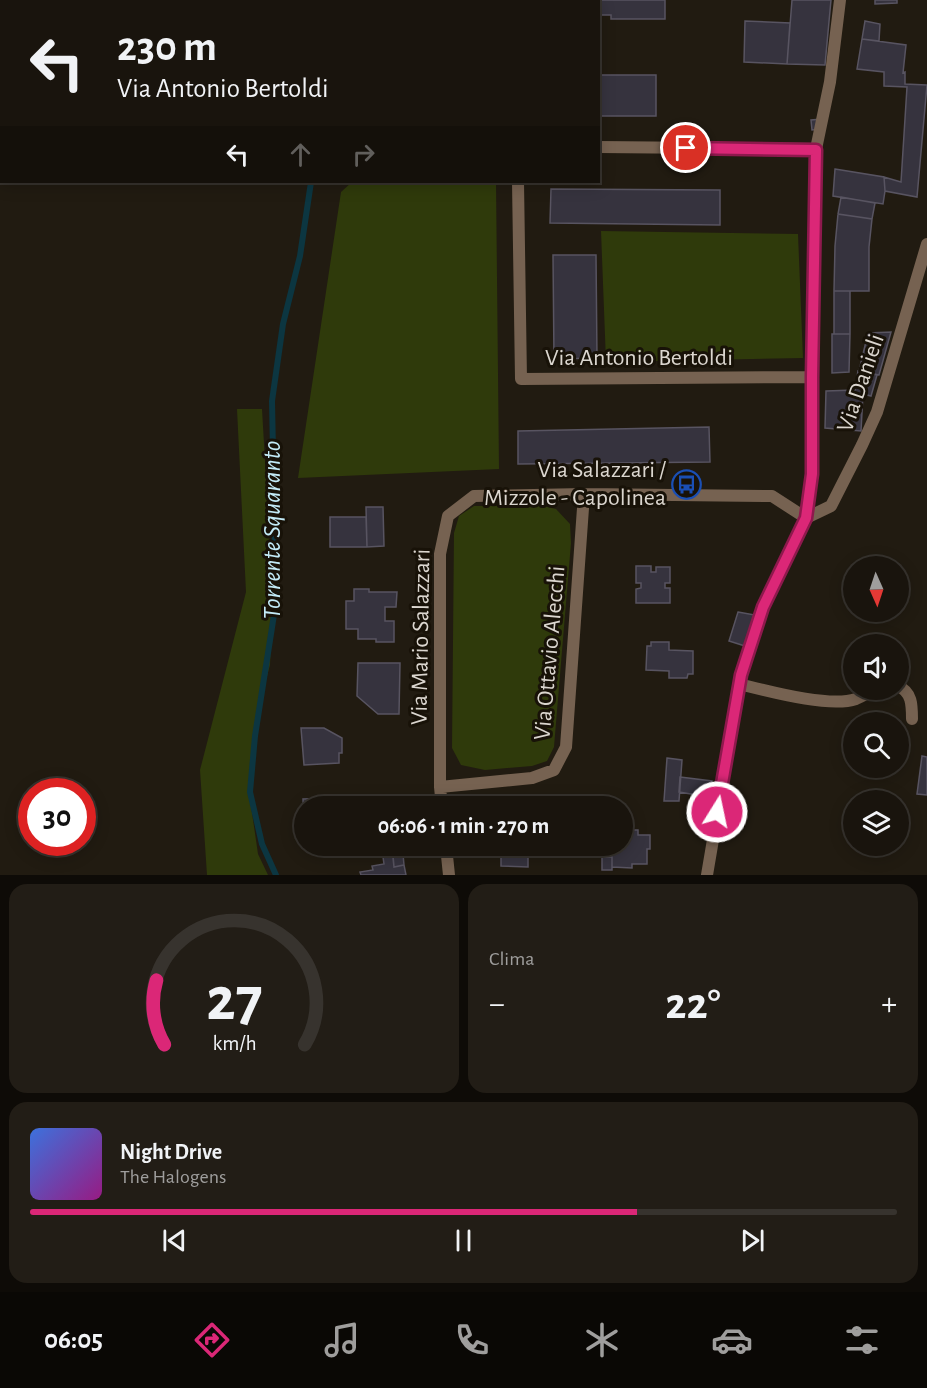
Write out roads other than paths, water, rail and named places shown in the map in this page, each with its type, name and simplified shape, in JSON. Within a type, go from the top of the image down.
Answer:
[{"type":"street","points":[[707,875],[739,684],[763,607],[806,518],[812,474],[816,150],[830,82],[840,0]]},
{"type":"street","points":[[600,147],[816,150]]},
{"type":"street","name":"Via Antonio Bertoldi","points":[[518,183],[521,379],[812,377]]},
{"type":"street","name":"Via Danieli","points":[[806,518],[831,506],[877,412],[927,244]]},
{"type":"street","name":"Via Mario Salazzari","points":[[441,796],[440,554],[448,516],[474,496],[584,494],[772,496],[806,518]]},
{"type":"street","name":"Via Ottavio Alecchi","points":[[440,787],[532,778],[554,770],[566,747],[584,494]]},
{"type":"street","points":[[739,684],[796,697],[843,700]]},
{"type":"street","points":[[909,694],[912,719]]},
{"type":"street","points":[[447,856],[449,875]]},
{"type":"waterway","name":"Torrente Squaranto","points":[[276,875],[262,844],[250,792],[255,736],[276,602],[272,401],[283,324],[300,256],[311,183]]},
{"type":"place","name":"Via Salazzari / Mizzole - Capolinea","points":[[687,484]]}]
